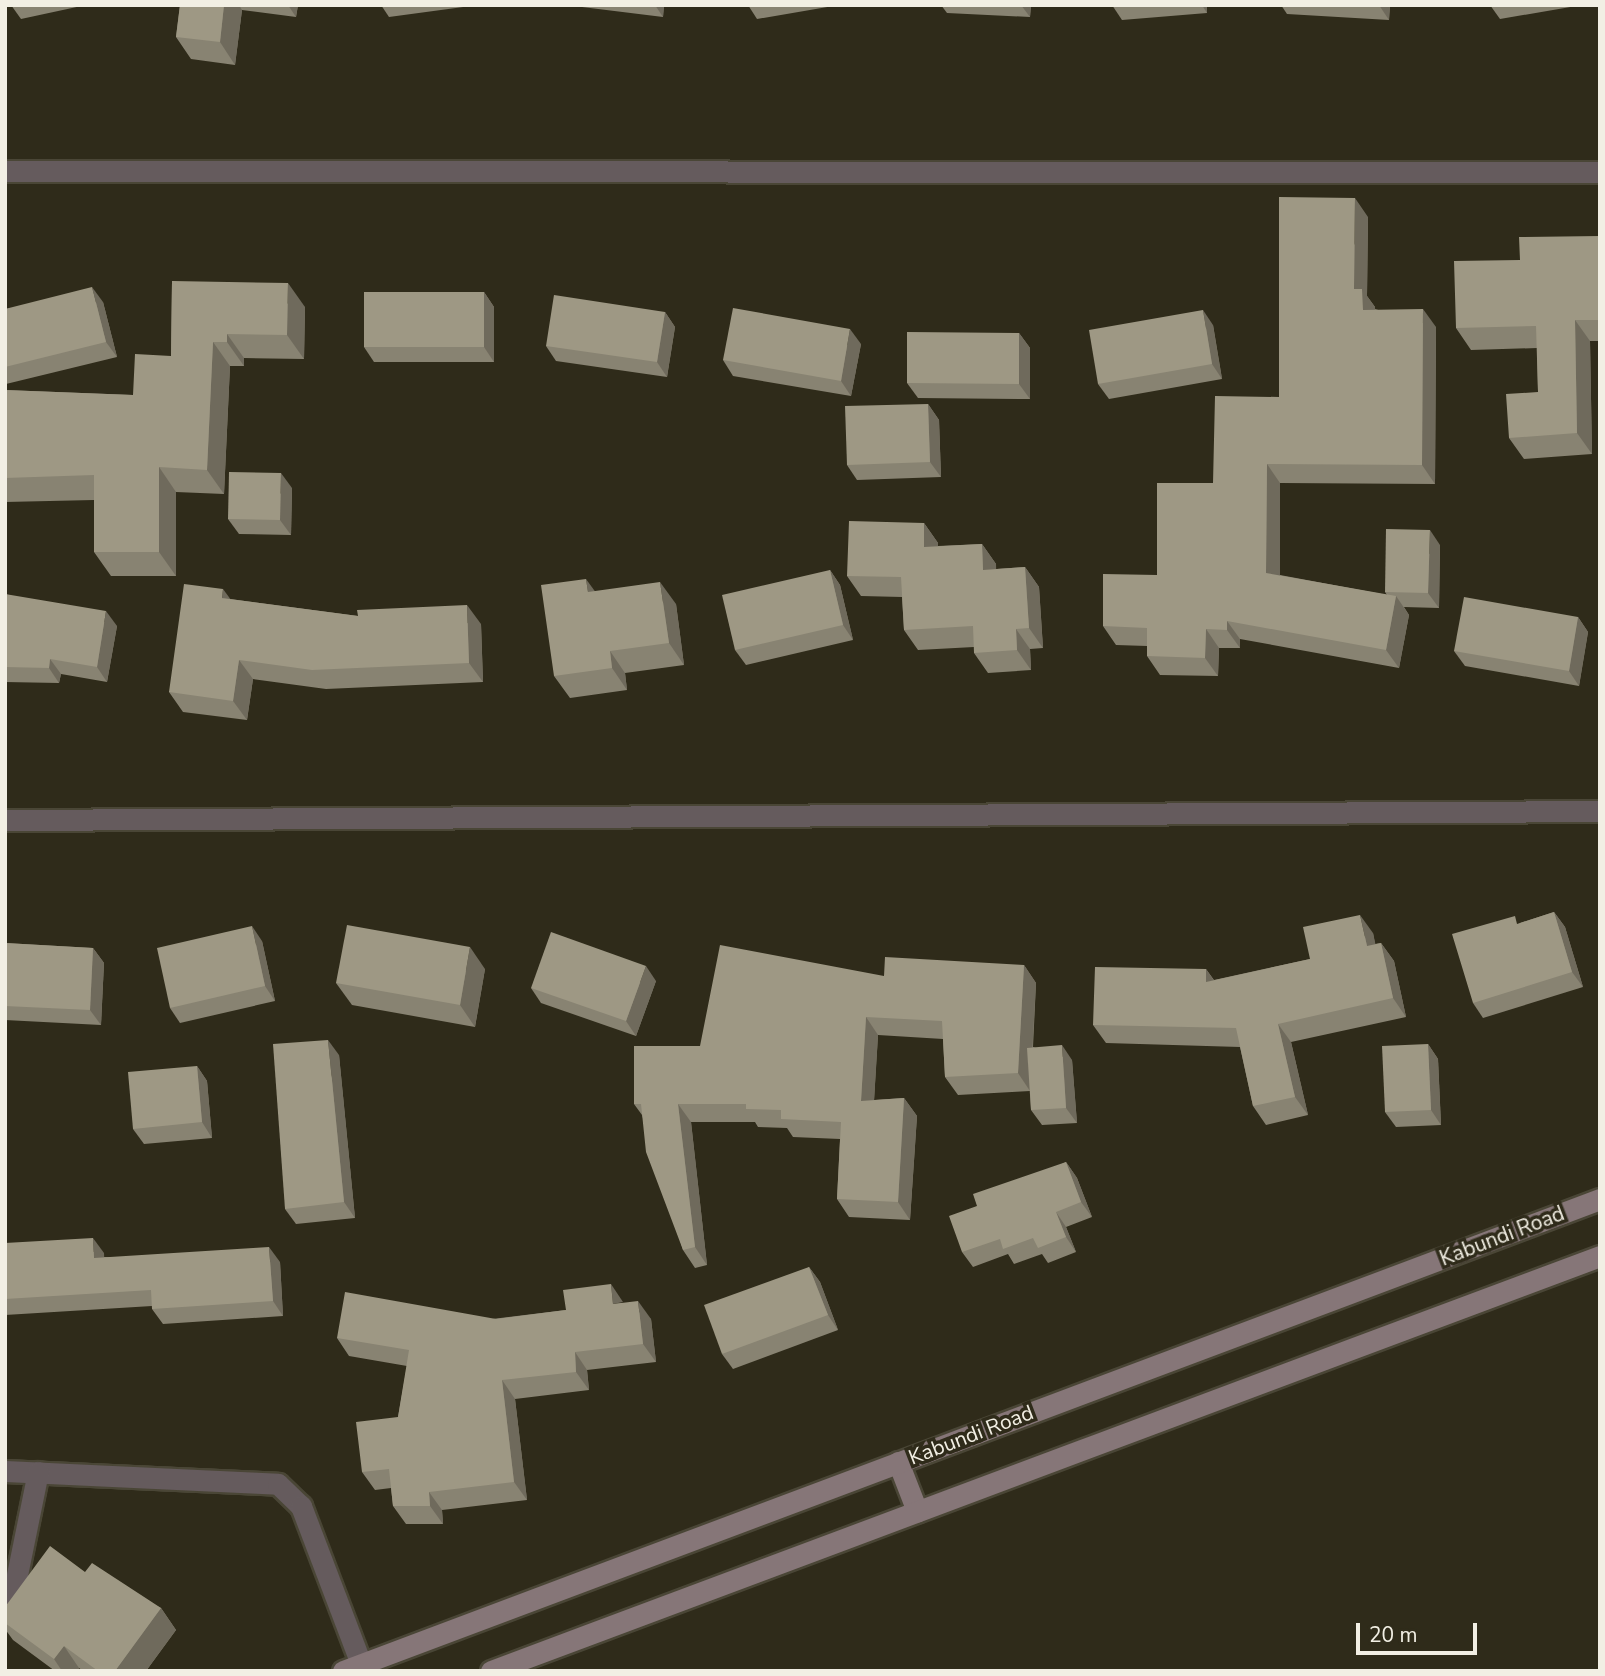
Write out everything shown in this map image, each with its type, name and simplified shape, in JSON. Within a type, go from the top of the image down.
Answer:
[{"type":"street","points":[[5,171],[1600,172]]},
{"type":"street","points":[[5,820],[1600,811]]},
{"type":"street","name":"Kabundi Road","points":[[352,1667],[1600,1199]]},
{"type":"street","points":[[491,1671],[1600,1256]]},
{"type":"street","points":[[898,1462],[917,1511]]},
{"type":"street","points":[[5,1471],[278,1484],[302,1506],[352,1667]]},
{"type":"street","points":[[8,1619],[38,1472]]},
{"type":"building","points":[[180,5],[224,5],[220,42],[176,37]]},
{"type":"building","points":[[1279,197],[1355,198],[1354,289],[1362,289],[1363,310],[1423,309],[1422,465],[1267,464],[1266,573],[1396,596],[1386,650],[1227,621],[1227,630],[1206,629],[1205,658],[1147,656],[1147,628],[1103,626],[1103,574],[1157,575],[1157,483],[1213,483],[1215,396],[1279,397]]},
{"type":"building","points":[[1600,236],[1600,320],[1575,320],[1577,433],[1509,438],[1506,394],[1538,392],[1536,326],[1456,328],[1454,261],[1520,260],[1519,237]]},
{"type":"building","points":[[172,281],[288,283],[287,335],[227,334],[227,342],[213,342],[207,470],[159,467],[159,552],[94,552],[94,475],[5,478],[5,390],[133,395],[135,354],[171,356]]},
{"type":"building","points":[[92,287],[106,342],[5,367],[5,309]]},
{"type":"building","points":[[364,292],[484,292],[484,347],[364,347]]},
{"type":"building","points":[[554,295],[665,312],[657,362],[546,346]]},
{"type":"building","points":[[733,308],[850,329],[841,381],[723,360]]},
{"type":"building","points":[[1203,310],[1212,364],[1098,384],[1089,330]]},
{"type":"building","points":[[907,332],[1019,333],[1019,384],[907,383]]},
{"type":"building","points":[[928,404],[930,462],[847,465],[845,406]]},
{"type":"building","points":[[229,472],[281,473],[280,520],[228,519]]},
{"type":"building","points":[[849,521],[924,523],[924,547],[982,544],[983,570],[1025,567],[1029,628],[1016,629],[1017,650],[974,653],[973,626],[904,630],[901,577],[847,576]]},
{"type":"building","points":[[1386,529],[1430,530],[1428,593],[1385,592]]},
{"type":"building","points":[[830,570],[843,625],[735,650],[722,595]]},
{"type":"building","points":[[586,579],[588,592],[660,582],[669,643],[610,651],[612,668],[554,676],[541,585]]},
{"type":"building","points":[[184,584],[223,589],[222,598],[358,616],[357,610],[467,605],[469,663],[312,670],[239,660],[233,701],[169,692]]},
{"type":"building","points":[[5,594],[106,611],[97,667],[50,659],[49,668],[5,667]]},
{"type":"building","points":[[1464,597],[1578,617],[1569,671],[1454,651]]},
{"type":"building","points":[[1554,912],[1572,972],[1473,1003],[1452,934],[1515,916],[1517,924]]},
{"type":"building","points":[[1360,915],[1367,946],[1381,943],[1393,998],[1278,1024],[1295,1097],[1253,1106],[1236,1028],[1093,1025],[1095,967],[1206,969],[1206,982],[1310,959],[1303,927]]},
{"type":"building","points":[[347,925],[470,947],[460,1005],[336,983]]},
{"type":"building","points":[[252,926],[265,986],[170,1008],[157,948]]},
{"type":"building","points":[[551,932],[646,966],[626,1021],[531,988]]},
{"type":"building","points":[[5,943],[93,948],[90,1010],[5,1006]]},
{"type":"building","points":[[720,945],[884,976],[885,957],[1024,965],[1018,1073],[945,1077],[942,1021],[866,1017],[861,1101],[904,1098],[898,1202],[837,1199],[841,1122],[781,1119],[781,1110],[746,1109],[746,1104],[678,1104],[695,1247],[683,1250],[646,1152],[641,1104],[634,1104],[634,1046],[700,1046]]},
{"type":"building","points":[[328,1040],[344,1202],[285,1209],[273,1044]]},
{"type":"building","points":[[1428,1044],[1431,1110],[1385,1112],[1382,1046]]},
{"type":"building","points":[[1062,1045],[1066,1108],[1031,1110],[1027,1048]]},
{"type":"building","points":[[197,1066],[202,1122],[133,1129],[128,1072]]},
{"type":"building","points":[[1066,1162],[1081,1202],[1056,1212],[1066,1237],[1038,1248],[1033,1238],[1003,1249],[1000,1239],[962,1252],[949,1216],[977,1206],[973,1194]]},
{"type":"building","points":[[93,1238],[94,1258],[269,1247],[273,1301],[152,1309],[151,1290],[5,1299],[5,1243]]},
{"type":"building","points":[[809,1267],[828,1315],[722,1354],[704,1305]]},
{"type":"building","points":[[611,1284],[613,1304],[638,1301],[643,1344],[575,1352],[576,1372],[502,1380],[514,1482],[429,1492],[430,1506],[393,1506],[389,1469],[362,1472],[356,1422],[398,1417],[409,1350],[337,1338],[345,1292],[496,1319],[566,1310],[563,1290]]},
{"type":"building","points":[[50,1546],[85,1572],[92,1563],[161,1608],[115,1671],[98,1671],[64,1646],[54,1659],[5,1623],[5,1607]]}]
